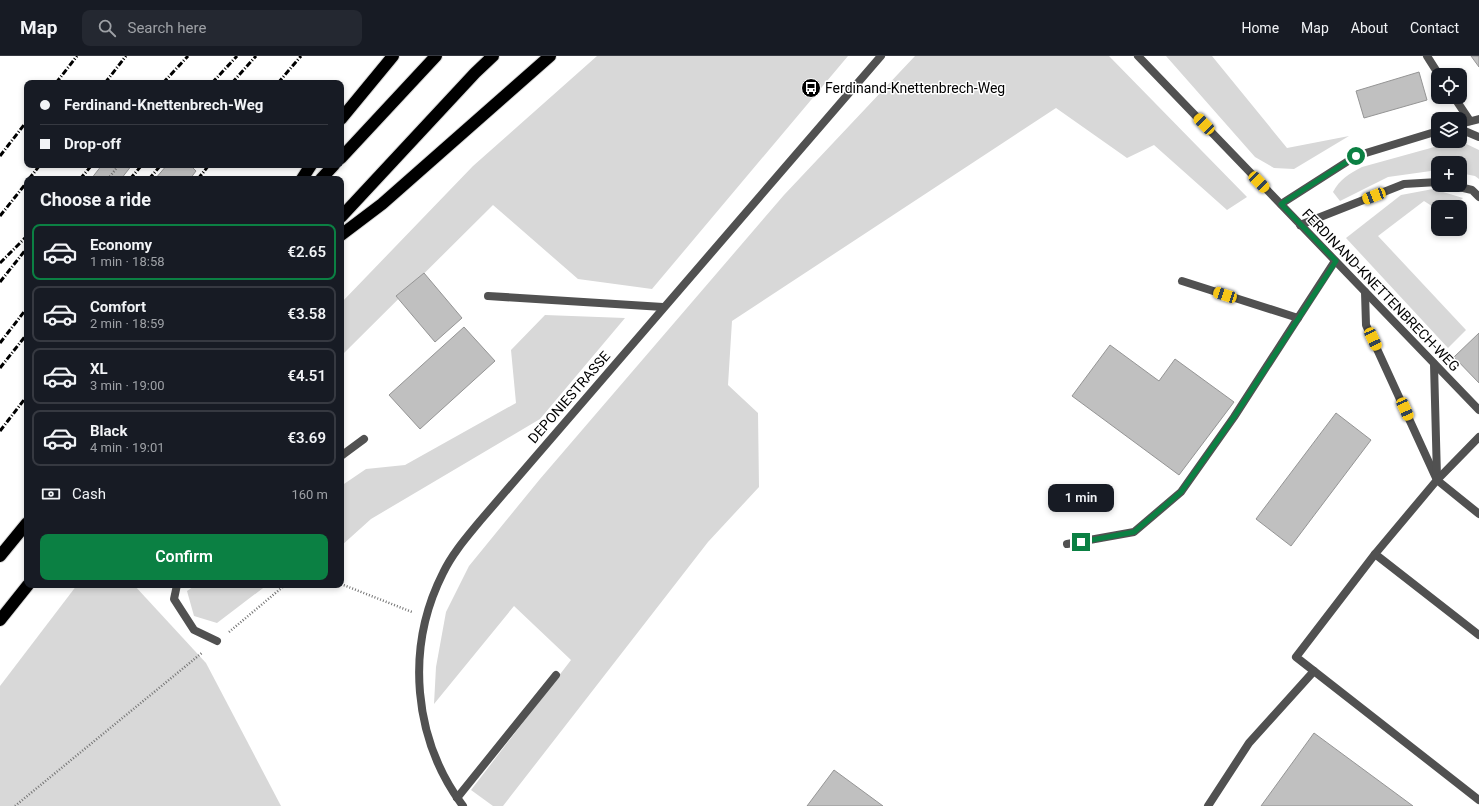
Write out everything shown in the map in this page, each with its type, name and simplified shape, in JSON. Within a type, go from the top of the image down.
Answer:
[{"type":"highway","points":[[344,115],[393,56]]},
{"type":"highway","points":[[344,155],[436,56]]},
{"type":"highway","points":[[344,214],[493,56]]},
{"type":"highway","points":[[344,233],[382,204],[550,56]]},
{"type":"highway","points":[[324,176],[331,168]]},
{"type":"highway","points":[[0,556],[24,527]]},
{"type":"highway","points":[[0,620],[26,588]]},
{"type":"street","name":"DEPONIESTRASSE","points":[[463,806],[444,777],[433,754],[420,702],[418,673],[420,645],[426,617],[440,578],[455,552],[480,521],[881,56]]},
{"type":"street","name":"FERDINAND-KNETTENBRECH-WEG","points":[[1138,56],[1479,410]]},
{"type":"street","points":[[1427,56],[1435,68]]},
{"type":"street","points":[[1459,104],[1470,121]]},
{"type":"street","points":[[1467,122],[1479,119]]},
{"type":"street","points":[[1467,132],[1479,138]]},
{"type":"street","name":"FERDINAND-KNETTENBRECH-WEG","points":[[1281,204],[1356,156],[1431,133]]},
{"type":"street","points":[[1300,224],[1404,184],[1431,182]]},
{"type":"street","points":[[1467,189],[1472,190],[1479,197]]},
{"type":"street","points":[[1068,544],[1134,532],[1181,492],[1234,417],[1336,261]]},
{"type":"street","points":[[1182,281],[1298,318]]},
{"type":"street","points":[[1365,292],[1366,325],[1437,480],[1479,514]]},
{"type":"street","points":[[488,296],[663,307]]},
{"type":"street","points":[[1434,364],[1437,480]]},
{"type":"street","points":[[1479,437],[1437,480],[1375,554],[1296,657],[1479,800]]},
{"type":"street","points":[[344,454],[364,440]]},
{"type":"street","points":[[1375,554],[1479,635]]},
{"type":"street","points":[[176,588],[174,599],[194,630],[217,641]]},
{"type":"street","points":[[1208,806],[1249,743],[1314,671]]},
{"type":"street","points":[[457,798],[556,675]]},
{"type":"path","points":[[110,176],[117,168]]},
{"type":"path","points":[[344,585],[426,617]]},
{"type":"path","points":[[15,806],[282,588]]},
{"type":"shaded area","points":[[597,56],[848,56],[652,289],[578,279],[493,205],[344,353],[344,300],[473,166]]},
{"type":"shaded area","points":[[915,56],[1109,56],[1247,197],[1227,210],[1154,145],[1127,158],[1056,108],[732,321],[728,385],[758,413],[759,487],[708,542],[503,806],[493,806],[471,790],[571,660],[514,606],[434,704],[436,667],[446,612],[469,566],[540,479],[784,195]]},
{"type":"shaded area","points":[[1166,56],[1212,56],[1287,148],[1349,136],[1294,169],[1274,168],[1255,157]]},
{"type":"shaded area","points":[[1467,144],[1479,150],[1479,179],[1475,176],[1467,174],[1467,156],[1431,156],[1431,171],[1388,177],[1340,201],[1333,192],[1345,177],[1362,167],[1431,148],[1467,148]]},
{"type":"shaded area","points":[[1431,189],[1431,192],[1443,192],[1463,198],[1461,200],[1431,200],[1431,206],[1424,201],[1378,236],[1466,330],[1448,348],[1346,238],[1401,195]]},
{"type":"shaded area","points":[[545,315],[625,318],[540,419],[371,519],[344,543],[344,484],[366,469],[405,465],[516,403],[511,350]]},
{"type":"shaded area","points":[[75,588],[137,588],[206,663],[281,806],[0,806],[0,686]]},
{"type":"shaded area","points":[[192,588],[263,588],[217,623],[194,616],[187,591]]},
{"type":"building","points":[[1471,56],[1479,56],[1479,67]]},
{"type":"building","points":[[1419,72],[1427,100],[1364,118],[1356,91]]},
{"type":"building","points":[[100,168],[130,168],[123,176],[93,176]]},
{"type":"building","points":[[164,168],[193,168],[196,171],[192,176],[158,176]]},
{"type":"building","points":[[424,273],[462,318],[435,342],[396,296]]},
{"type":"building","points":[[464,327],[495,361],[420,429],[389,395]]},
{"type":"building","points":[[1479,333],[1479,383],[1454,357]]},
{"type":"building","points":[[1110,345],[1159,381],[1175,359],[1234,402],[1179,475],[1072,396]]},
{"type":"building","points":[[1336,413],[1371,440],[1291,546],[1256,519]]},
{"type":"building","points":[[1314,733],[1413,806],[1261,806]]},
{"type":"building","points":[[834,770],[883,806],[807,806]]},
{"type":"railway","points":[[58,80],[77,56]]},
{"type":"railway","points":[[107,80],[126,56]]},
{"type":"railway","points":[[166,80],[188,56]]},
{"type":"railway","points":[[215,80],[237,56]]},
{"type":"railway","points":[[235,80],[256,56]]},
{"type":"railway","points":[[281,80],[301,56]]},
{"type":"railway","points":[[0,156],[24,125]]},
{"type":"railway","points":[[31,176],[38,168]]},
{"type":"railway","points":[[83,176],[89,168]]},
{"type":"railway","points":[[133,176],[139,168]]},
{"type":"railway","points":[[152,176],[158,168]]},
{"type":"railway","points":[[200,176],[207,168]]},
{"type":"railway","points":[[0,216],[24,186]]},
{"type":"railway","points":[[0,263],[24,239]]},
{"type":"railway","points":[[0,282],[24,252]]},
{"type":"railway","points":[[0,343],[24,312]]},
{"type":"railway","points":[[0,368],[24,338]]},
{"type":"railway","points":[[0,431],[24,400]]},
{"type":"place","name":"Ferdinand-Knettenbrech-Weg","points":[[811,88]]},
{"type":"route","points":[[1081,542],[1134,532],[1181,492],[1234,417],[1336,261],[1281,204],[1356,156]]}]
